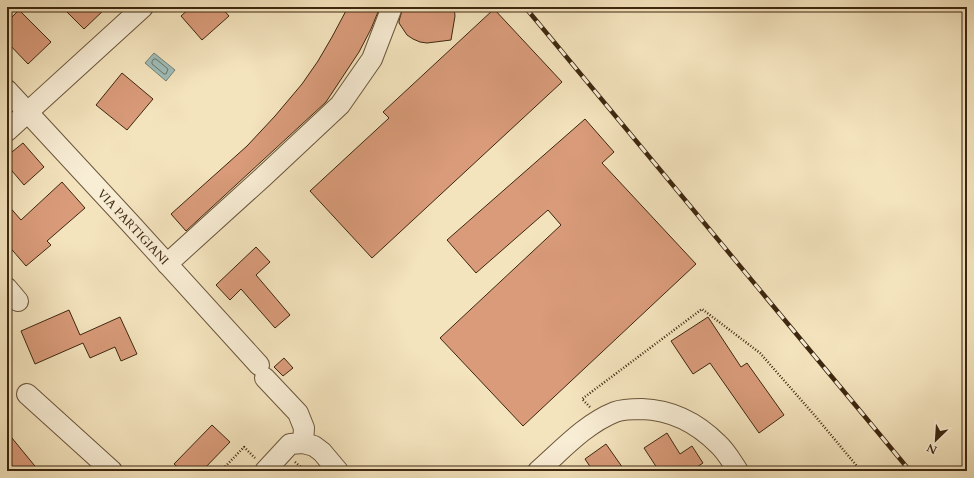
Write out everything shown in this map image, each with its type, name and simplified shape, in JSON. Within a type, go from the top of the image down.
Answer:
[{"type":"street","points":[[7,131],[143,7]]},
{"type":"street","points":[[167,264],[340,105],[372,59],[392,7]]},
{"type":"street","name":"VIA PARTIGIANI","points":[[7,90],[167,264],[298,413],[304,428],[303,443]]},
{"type":"street","points":[[27,394],[112,471]]},
{"type":"street","points":[[538,471],[587,427],[616,411],[635,409],[649,409],[667,412],[683,418],[701,429],[719,444],[738,471]]},
{"type":"street","points":[[261,466],[290,444],[303,443],[314,446],[322,452],[338,471]]},
{"type":"path","points":[[602,419],[582,399],[702,309],[760,353],[861,471]]},
{"type":"path","points":[[221,471],[244,447],[261,466]]},
{"type":"path","points":[[291,459],[305,471]]},
{"type":"water","points":[[154,53],[175,70],[166,81],[145,63]]},
{"type":"building","points":[[62,7],[107,7],[84,29]]},
{"type":"building","points":[[191,7],[221,7],[229,16],[202,40],[181,16]]},
{"type":"building","points":[[348,7],[380,7],[359,52],[326,102],[186,231],[171,214],[247,146],[275,116],[302,84],[318,61]]},
{"type":"building","points":[[403,7],[454,7],[455,16],[451,40],[427,43],[420,42],[407,35],[399,23]]},
{"type":"building","points":[[494,9],[562,82],[372,258],[310,191],[389,118],[383,112]]},
{"type":"building","points":[[19,10],[51,42],[28,64],[7,42],[7,22]]},
{"type":"building","points":[[122,73],[153,99],[127,130],[96,105]]},
{"type":"building","points":[[585,119],[614,152],[602,163],[696,264],[523,426],[440,338],[561,225],[548,210],[476,273],[447,240]]},
{"type":"building","points":[[23,143],[44,167],[24,185],[7,165],[7,156]]},
{"type":"building","points":[[62,182],[85,208],[47,241],[51,245],[26,266],[7,244],[7,204],[21,220]]},
{"type":"building","points":[[256,247],[270,262],[256,275],[290,315],[275,328],[241,289],[230,300],[216,285]]},
{"type":"building","points":[[69,310],[80,335],[120,317],[137,354],[121,361],[115,347],[90,358],[83,343],[35,364],[21,331]]},
{"type":"building","points":[[708,317],[741,367],[747,363],[784,415],[759,433],[710,363],[693,374],[671,341]]},
{"type":"building","points":[[284,358],[293,368],[283,376],[274,367]]},
{"type":"building","points":[[212,425],[230,442],[202,471],[182,471],[174,464]]},
{"type":"building","points":[[7,432],[39,471],[7,471]]},
{"type":"building","points":[[667,433],[680,454],[692,446],[703,463],[691,471],[659,471],[644,448]]},
{"type":"building","points":[[606,444],[625,471],[593,471],[585,459]]},
{"type":"railway","points":[[525,7],[910,471]]}]
